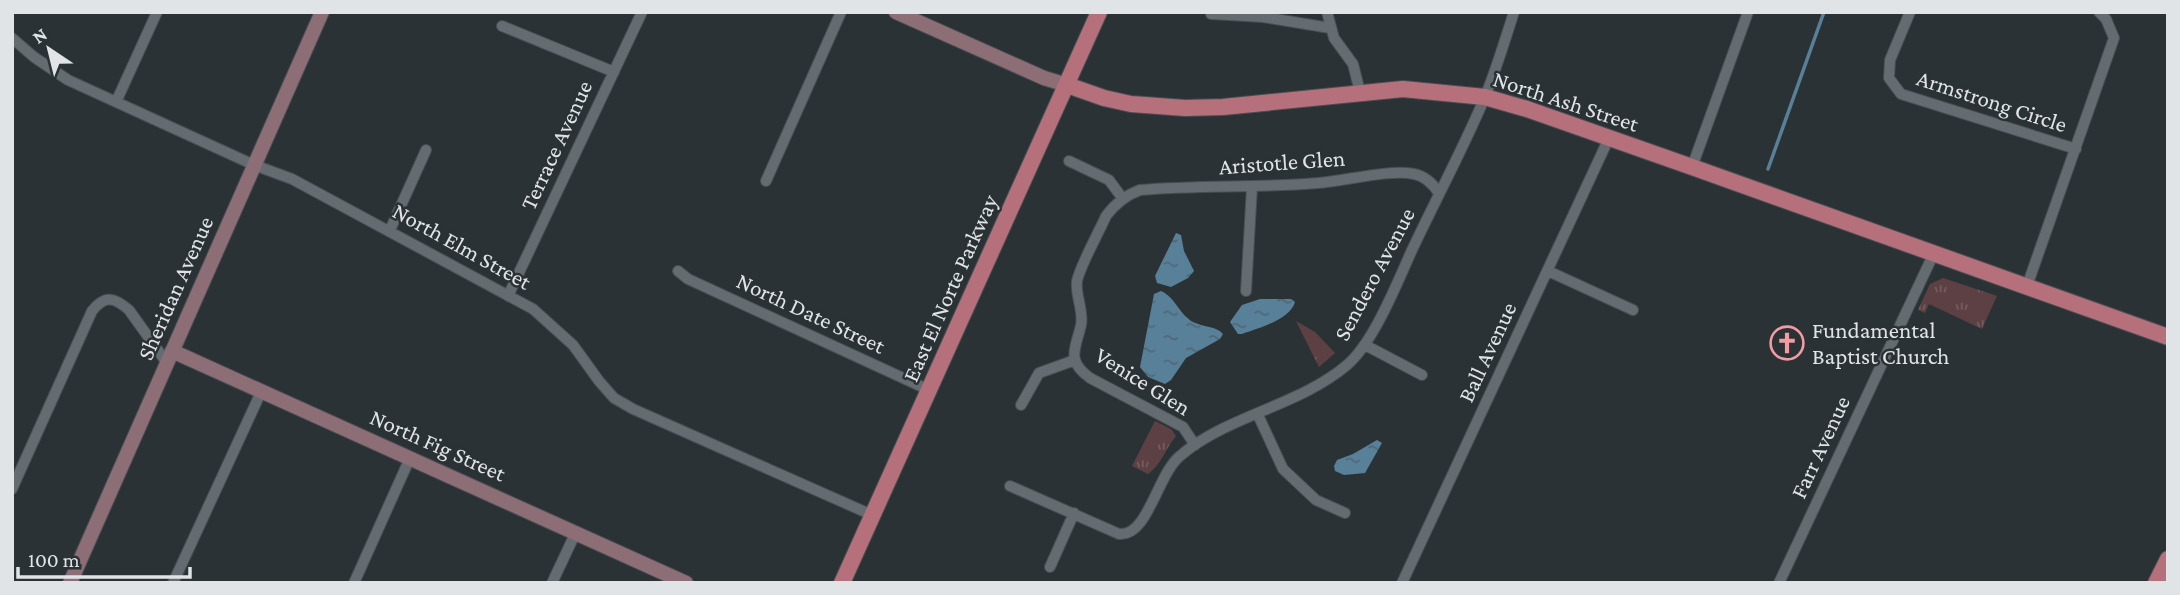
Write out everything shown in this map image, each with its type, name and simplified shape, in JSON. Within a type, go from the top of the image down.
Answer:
[{"type":"main road","name":"East El Norte Parkway","points":[[842,583],[1099,12]]},
{"type":"main road","name":"North Ash Street","points":[[1067,85],[1131,104],[1185,108],[1237,106],[1403,89],[1485,97],[1692,167],[2168,337]]},
{"type":"main road","points":[[2156,583],[2168,559]]},
{"type":"street","points":[[116,102],[157,12]]},
{"type":"street","name":"Sheridan Avenue","points":[[70,583],[322,12]]},
{"type":"street","name":"Terrace Avenue","points":[[508,296],[642,12]]},
{"type":"street","points":[[766,181],[841,12]]},
{"type":"street","name":"North Ash Street","points":[[896,12],[1044,78],[1067,85]]},
{"type":"street","points":[[1327,12],[1334,38],[1353,65],[1360,92]]},
{"type":"street","name":"Sendero Avenue","points":[[1074,513],[1119,534],[1127,535],[1140,527],[1168,470],[1179,457],[1195,445],[1331,377],[1350,363],[1365,345],[1394,289],[1485,97],[1514,12]]},
{"type":"street","points":[[1692,167],[1748,12]]},
{"type":"street","name":"Armstrong Circle","points":[[1910,12],[1890,60],[1889,78],[1901,94],[2076,149]]},
{"type":"street","name":"Armstrong Circle","points":[[2027,286],[2114,38],[2106,19],[2099,12]]},
{"type":"street","points":[[1211,14],[1263,17],[1330,28]]},
{"type":"street","points":[[502,26],[614,72]]},
{"type":"street","name":"North Elm Street","points":[[12,38],[68,80],[254,166],[292,179],[533,309],[573,345],[598,381],[614,398],[633,409],[872,515]]},
{"type":"street","name":"Ball Avenue","points":[[1402,583],[1609,138]]},
{"type":"street","points":[[390,230],[426,150]]},
{"type":"street","points":[[1069,161],[1109,180],[1123,199]]},
{"type":"street","name":"Aristotle Glen","points":[[1123,199],[1140,190],[1320,183],[1400,173],[1416,174],[1433,184],[1439,192]]},
{"type":"street","points":[[1246,291],[1252,187]]},
{"type":"street","name":"Venice Glen","points":[[1123,199],[1106,216],[1077,282],[1082,323],[1073,350],[1075,360],[1080,372],[1183,427],[1195,445]]},
{"type":"street","name":"Farr Avenue","points":[[1779,583],[1934,253]]},
{"type":"street","name":"North Date Street","points":[[678,271],[688,279],[929,390]]},
{"type":"street","points":[[1548,271],[1633,310]]},
{"type":"street","points":[[12,489],[98,304],[108,298],[115,299],[170,357]]},
{"type":"street","points":[[1365,345],[1422,375]]},
{"type":"street","name":"North Fig Street","points":[[170,357],[262,390],[686,583]]},
{"type":"street","points":[[1021,405],[1039,373],[1075,360]]},
{"type":"street","points":[[173,583],[262,390]]},
{"type":"street","points":[[1258,415],[1283,469],[1316,500],[1345,513]]},
{"type":"street","points":[[354,583],[410,458]]},
{"type":"street","points":[[1010,486],[1074,513],[1050,567]]},
{"type":"street","points":[[552,583],[576,532]]},
{"type":"green space","points":[[1943,278],[1997,296],[1982,329],[1929,304],[1925,313],[1918,310],[1930,284]]},
{"type":"green space","points":[[1296,321],[1315,332],[1335,353],[1319,367]]},
{"type":"green space","points":[[1155,421],[1171,429],[1176,436],[1148,474],[1132,466]]},
{"type":"water","points":[[1176,233],[1181,235],[1184,251],[1194,271],[1188,278],[1171,287],[1157,283],[1155,276]]},
{"type":"water","points":[[1161,291],[1193,322],[1217,329],[1223,334],[1220,339],[1186,358],[1171,380],[1165,384],[1148,377],[1140,367],[1154,294]]},
{"type":"water","points":[[1260,299],[1291,299],[1295,302],[1287,314],[1273,322],[1238,334],[1230,322],[1242,305]]},
{"type":"water","points":[[1377,440],[1382,443],[1365,473],[1344,475],[1335,471],[1337,460]]},
{"type":"waterway","points":[[1768,169],[1824,12]]},
{"type":"place","name":"Fundamental Baptist Church","points":[[1787,343]]}]
